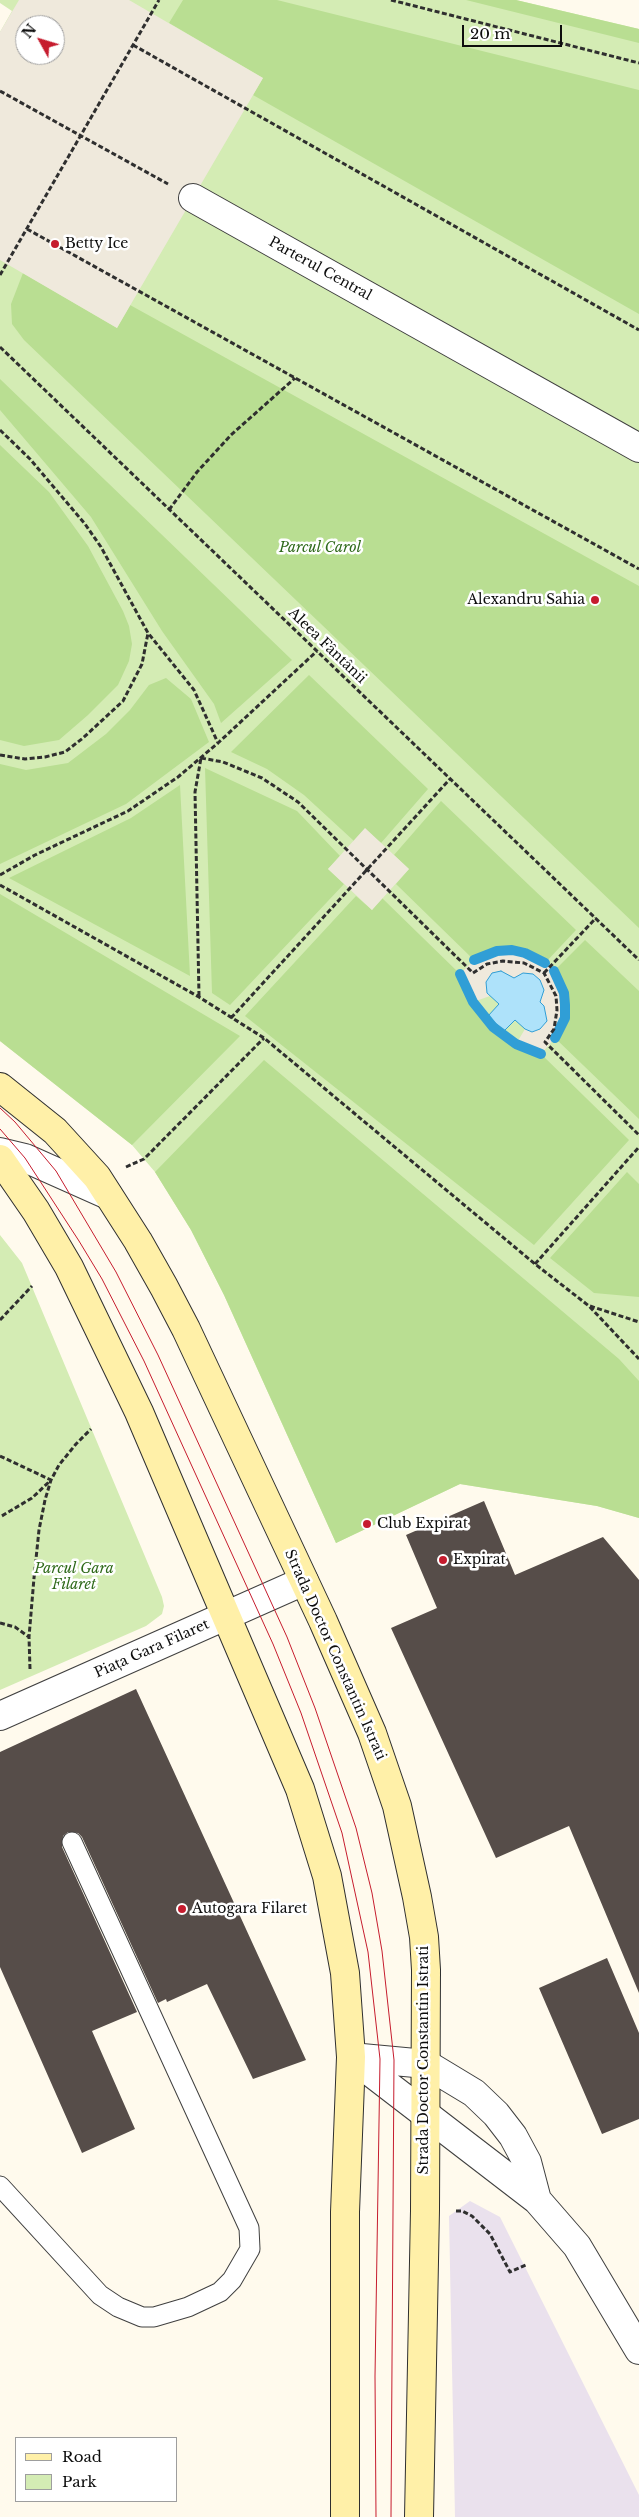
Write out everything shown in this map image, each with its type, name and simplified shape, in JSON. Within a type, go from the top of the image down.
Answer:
[{"type":"main road","name":"Strada Doctor Constantin Istrati","points":[[0,1087],[55,1131],[103,1186],[138,1241],[186,1329],[304,1581],[372,1733],[397,1806],[424,1938],[426,2064],[425,2210],[419,2517]]},
{"type":"main road","points":[[0,1159],[36,1211],[95,1316],[228,1616],[300,1789],[327,1876],[345,1973],[351,2057],[345,2212],[345,2517]]},
{"type":"street","name":"Parterul Central","points":[[193,198],[639,448]]},
{"type":"street","points":[[0,1152],[25,1158],[103,1186]]},
{"type":"street","name":"Piața Gara Filaret","points":[[0,1716],[304,1581]]},
{"type":"street","points":[[351,2057],[426,2064],[474,2093],[496,2114],[513,2136],[527,2162],[537,2200]]},
{"type":"street","points":[[351,2057],[537,2200],[578,2246],[639,2350]]},
{"type":"lane","points":[[0,2186],[100,2295],[118,2307],[142,2317],[154,2317],[188,2307],[220,2292],[232,2280],[250,2249],[248,2228],[72,1842]]},
{"type":"path","points":[[0,275],[159,0]]},
{"type":"path","points":[[392,0],[639,62]]},
{"type":"path","points":[[133,45],[639,330]]},
{"type":"path","points":[[0,91],[193,198]]},
{"type":"path","points":[[27,229],[639,569]]},
{"type":"path","name":"Aleea Fântânii","points":[[0,347],[639,960]]},
{"type":"path","points":[[169,510],[197,472],[231,435],[295,378]]},
{"type":"path","points":[[0,430],[30,459],[85,524],[148,633],[194,690],[218,743]]},
{"type":"path","points":[[0,755],[25,759],[45,757],[65,752],[83,738],[123,701],[142,664],[148,633]]},
{"type":"path","points":[[0,875],[35,855],[128,811],[178,777],[218,743],[317,651]]},
{"type":"path","points":[[201,758],[223,762],[262,778],[298,802],[473,973],[487,964],[502,961],[524,963],[544,973],[556,996],[557,1010],[554,1029],[544,1042],[639,1135]]},
{"type":"path","points":[[199,997],[195,792],[201,758]]},
{"type":"path","points":[[231,1018],[450,779]]},
{"type":"path","points":[[0,885],[199,997],[264,1038],[535,1264],[589,1306],[639,1358]]},
{"type":"path","points":[[544,973],[596,918]]},
{"type":"path","points":[[103,1186],[144,1160],[264,1038]]},
{"type":"path","points":[[535,1264],[639,1147]]},
{"type":"path","points":[[0,1320],[32,1286]]},
{"type":"path","points":[[589,1306],[639,1322]]},
{"type":"path","points":[[0,1517],[32,1498],[51,1480],[76,1444],[91,1429]]},
{"type":"path","points":[[0,1456],[51,1480]]},
{"type":"path","points":[[30,1677],[29,1637],[39,1530],[51,1480]]},
{"type":"path","points":[[0,1624],[15,1627],[29,1637]]},
{"type":"path","points":[[425,2210],[462,2211],[490,2234],[510,2272],[526,2266]]},
{"type":"shaded area","points":[[19,0],[129,0],[263,78],[117,328],[0,260],[0,32]]},
{"type":"shaded area","points":[[365,828],[409,869],[372,910],[328,869]]},
{"type":"shaded area","points":[[512,950],[535,957],[550,967],[564,993],[565,1018],[555,1038],[541,1054],[516,1044],[525,1029],[532,1031],[543,1007],[539,1002],[514,978],[501,971],[492,973],[487,992],[490,996],[473,1002],[460,974],[474,960],[497,951]]},
{"type":"shaded area","points":[[470,2201],[500,2217],[639,2495],[639,2517],[455,2517],[449,2216]]},
{"type":"green space","name":"Parcul Carol","points":[[0,0],[516,0],[639,29],[639,1518],[597,1506],[460,1484],[336,1543],[224,1295],[191,1230],[155,1172],[132,1145],[0,1041],[0,32],[12,11],[0,3]]},
{"type":"green space","points":[[183,0],[277,0],[639,90],[639,314],[253,95],[263,78],[169,23]]},
{"type":"green space","points":[[466,0],[516,0],[639,29],[639,43]]},
{"type":"green space","points":[[23,273],[117,328],[130,305],[639,586],[639,928],[24,340],[12,324],[11,304]]},
{"type":"green space","points":[[0,379],[292,660],[221,723],[214,704],[162,631],[91,517],[0,410]]},
{"type":"green space","points":[[0,445],[49,492],[88,546],[123,611],[129,626],[132,644],[129,661],[118,685],[88,715],[59,740],[24,746],[0,740]]},
{"type":"green space","points":[[309,675],[428,789],[381,843],[365,829],[354,841],[304,795],[267,769],[231,752]]},
{"type":"green space","points":[[166,678],[191,699],[209,742],[126,804],[0,864],[0,764],[26,770],[68,763],[106,734],[130,710],[149,685]]},
{"type":"green space","points":[[205,768],[297,811],[340,856],[328,869],[344,884],[230,1005],[212,993]]},
{"type":"green space","points":[[180,785],[190,976],[9,878],[131,818]]},
{"type":"green space","points":[[441,801],[576,930],[545,963],[535,957],[512,950],[497,951],[474,960],[396,884],[409,869],[394,855]]},
{"type":"green space","points":[[0,894],[240,1036],[132,1145],[0,1041]]},
{"type":"green space","points":[[356,896],[372,910],[382,898],[460,974],[473,1002],[493,1027],[516,1044],[541,1054],[629,1140],[534,1245],[245,1016]]},
{"type":"green space","points":[[585,940],[639,991],[639,1119],[555,1038],[565,1018],[559,981],[554,971]]},
{"type":"green space","points":[[264,1060],[619,1359],[639,1381],[639,1518],[597,1506],[460,1484],[336,1543],[224,1295],[191,1230],[155,1172]]},
{"type":"green space","points":[[627,1172],[639,1184],[639,1297],[594,1293],[550,1258]]},
{"type":"green space","name":"Parcul Gara Filaret","points":[[0,1235],[22,1263],[162,1597],[164,1606],[162,1614],[146,1626],[0,1690]]},
{"type":"water","points":[[501,971],[514,978],[523,973],[533,974],[540,980],[544,990],[540,1002],[544,1006],[547,1021],[540,1029],[532,1032],[525,1029],[515,1020],[504,1031],[488,1016],[499,1004],[487,993],[486,982],[492,973]]},
{"type":"building","points":[[484,1501],[515,1575],[603,1537],[639,1580],[639,1993],[569,1826],[496,1858],[391,1628],[437,1608],[406,1535]]},
{"type":"building","name":"Autogara Filaret","points":[[136,1689],[306,2060],[253,2079],[207,1984],[167,2002],[166,1999],[158,2003],[82,1837],[78,1833],[68,1832],[63,1836],[62,1847],[137,2012],[92,2031],[135,2129],[82,2153],[0,1967],[0,1752]]},
{"type":"building","points":[[607,1958],[639,2033],[639,2119],[602,2134],[539,1988]]},
{"type":"waterway","points":[[474,960],[497,951],[512,950],[525,953],[545,963]]},
{"type":"waterway","points":[[554,971],[564,993],[565,1005],[565,1018],[555,1038]]},
{"type":"waterway","points":[[460,974],[473,1002],[493,1027],[516,1044],[541,1054]]},
{"type":"tram line","points":[[0,1108],[15,1122],[56,1171],[116,1272],[158,1355],[287,1637],[315,1708],[356,1828],[372,1893],[382,1951],[394,2060],[391,2517]]},
{"type":"tram line","points":[[0,1129],[25,1158],[79,1241],[102,1279],[144,1361],[273,1644],[301,1713],[342,1833],[368,1952],[380,2059],[375,2376],[376,2517]]},
{"type":"place","name":"Betty Ice","points":[[55,244]]},
{"type":"place","name":"Alexandru Sahia","points":[[595,600]]},
{"type":"place","name":"Club Expirat","points":[[367,1524]]},
{"type":"place","name":"Expirat","points":[[443,1560]]},
{"type":"place","name":"Autogara Filaret","points":[[182,1909]]}]
